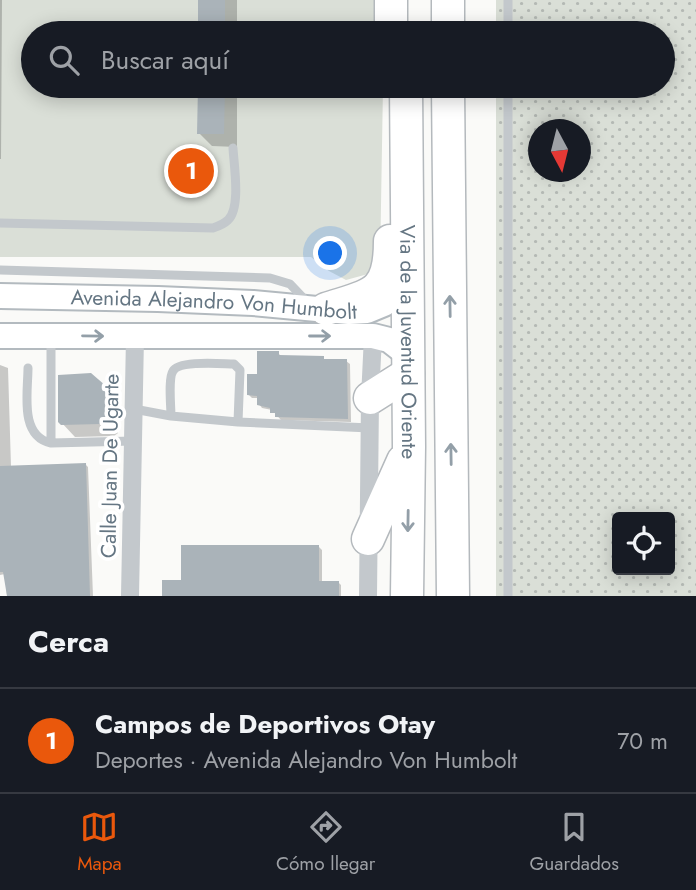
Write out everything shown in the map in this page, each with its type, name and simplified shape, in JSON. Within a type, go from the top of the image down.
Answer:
[{"type":"highway","points":[[391,0],[391,21]]},
{"type":"highway","points":[[406,0],[406,21]]},
{"type":"highway","points":[[448,0],[448,21]]},
{"type":"highway","points":[[319,309],[371,293],[384,283],[390,269],[391,98]]},
{"type":"highway","name":"Via de la Juventud Oriente","points":[[406,98],[409,447],[407,596]]},
{"type":"highway","name":"Via de la Juventud Oriente","points":[[447,98],[453,596]]},
{"type":"highway","points":[[370,413],[408,364]]},
{"type":"highway","points":[[368,539],[409,447]]},
{"type":"main road","name":"Avenida Alejandro Von Humbolt","points":[[0,296],[158,299],[367,311],[384,304],[396,294],[407,271]]},
{"type":"main road","name":"Avenida Alejandro Von Humbolt","points":[[0,336],[373,336],[388,340],[408,364]]},
{"type":"street","points":[[368,596],[373,336]]},
{"type":"street","name":"Calle Juan De Ugarte","points":[[130,596],[135,337]]},
{"type":"lane","points":[[508,0],[508,21]]},
{"type":"lane","points":[[508,98],[508,596]]},
{"type":"lane","points":[[0,223],[213,228],[226,223],[235,205],[233,148]]},
{"type":"lane","points":[[0,270],[270,278],[290,284],[319,309]]},
{"type":"lane","points":[[51,336],[51,443]]},
{"type":"lane","points":[[171,416],[172,374],[175,368],[185,364],[234,364],[240,370],[238,422]]},
{"type":"lane","points":[[28,368],[29,422],[35,435],[43,441],[133,441]]},
{"type":"lane","points":[[134,409],[171,416],[238,422],[370,413]]},
{"type":"shaded area","points":[[0,0],[384,0],[383,21],[21,21],[21,98],[383,98],[380,266],[368,274],[346,280],[311,257],[0,257]]},
{"type":"shaded area","points":[[496,0],[696,0],[696,596],[496,596],[496,98],[675,98],[675,21],[496,21]]},
{"type":"building","points":[[198,0],[225,0],[225,21],[198,21]]},
{"type":"building","points":[[198,98],[225,98],[224,134],[197,134]]},
{"type":"building","points":[[257,351],[347,359],[348,419],[275,417],[275,413],[270,413],[270,408],[257,405],[257,396],[247,395],[247,374],[257,374]]},
{"type":"building","points":[[91,373],[106,386],[106,419],[100,424],[61,425],[58,422],[58,375]]},
{"type":"building","points":[[86,463],[90,596],[7,596],[3,572],[0,572],[0,466]]},
{"type":"building","points":[[181,545],[319,545],[319,581],[339,581],[339,596],[162,596],[162,580],[181,580]]},
{"type":"place","name":"Campos de Deportivos Otay","points":[[191,171]]}]
